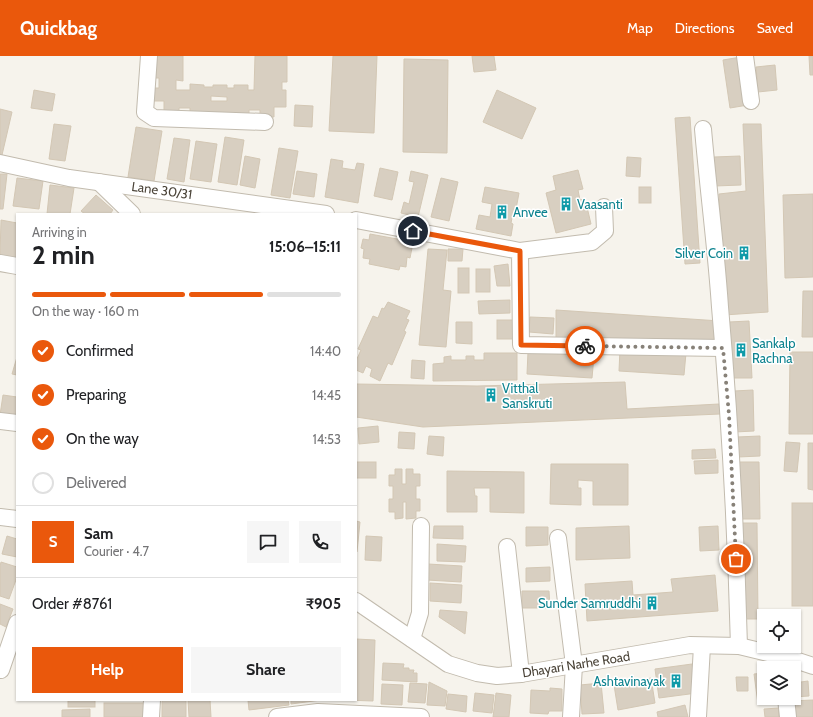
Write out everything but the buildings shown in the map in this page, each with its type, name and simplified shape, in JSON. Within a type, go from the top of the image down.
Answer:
[{"type":"street","points":[[149,56],[145,112],[154,118],[264,122]]},
{"type":"street","points":[[745,56],[751,101]]},
{"type":"street","points":[[703,129],[729,415],[735,522],[739,646]]},
{"type":"street","name":"Lane 30/31","points":[[0,163],[69,178],[319,213]]},
{"type":"street","points":[[99,182],[131,213]]},
{"type":"street","points":[[357,220],[520,251],[592,242],[604,230],[604,207]]},
{"type":"street","points":[[520,251],[521,345],[723,348]]},
{"type":"street","points":[[0,263],[16,266]]},
{"type":"street","points":[[0,421],[16,423]]},
{"type":"street","points":[[0,517],[16,519]]},
{"type":"street","points":[[412,639],[420,613],[420,526]]},
{"type":"street","points":[[558,538],[574,665],[571,717]]},
{"type":"street","points":[[507,547],[521,674]]},
{"type":"street","name":"Dhayari Narhe Road","points":[[357,602],[448,664],[477,673],[497,676],[521,674],[690,646],[739,646],[782,661]]},
{"type":"street","points":[[1,670],[16,626]]},
{"type":"street","points":[[698,717],[702,646]]},
{"type":"street","name":"Dhayari Narhe Road","points":[[801,665],[813,666]]},
{"type":"street","points":[[151,717],[152,701]]},
{"type":"street","points":[[787,705],[788,717]]},
{"type":"street","points":[[277,717],[318,712],[421,717]]},
{"type":"way so far","points":[[585,346],[723,348],[729,415],[736,559]]},
{"type":"place","name":"Vaasanti","points":[[566,204]]},
{"type":"place","name":"Anvee","points":[[502,212]]},
{"type":"place","name":"Silver Coin","points":[[744,253]]},
{"type":"place","name":"Sankalp Rachna","points":[[741,350]]},
{"type":"place","name":"Vitthal Sanskruti","points":[[491,395]]},
{"type":"place","name":"Sunder Samruddhi","points":[[652,603]]},
{"type":"place","name":"Ashtavinayak","points":[[676,681]]},
{"type":"route","points":[[413,231],[520,251],[521,345],[585,346]]}]
